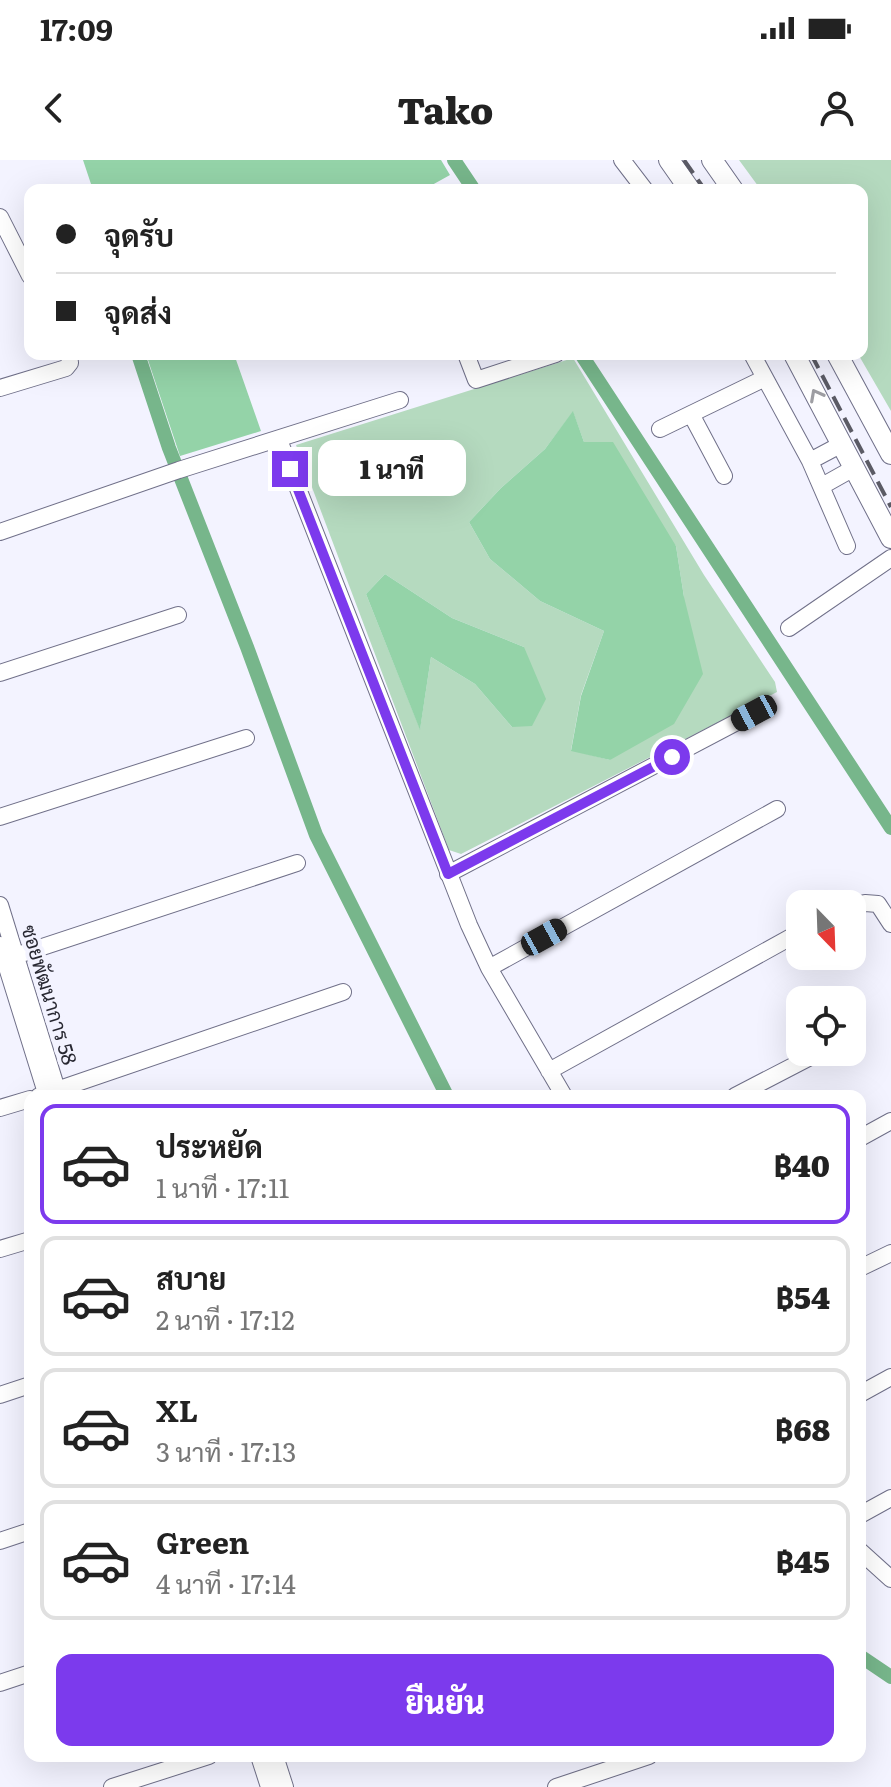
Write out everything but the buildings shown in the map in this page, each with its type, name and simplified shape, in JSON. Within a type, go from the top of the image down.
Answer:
[{"type":"main road","points":[[669,160],[686,184]]},
{"type":"main road","points":[[712,160],[729,184]]},
{"type":"main road","points":[[797,360],[891,538]]},
{"type":"main road","points":[[840,360],[891,454]]},
{"type":"street","points":[[622,160],[639,184]]},
{"type":"street","points":[[0,217],[24,264]]},
{"type":"street","points":[[0,388],[66,368],[70,360]]},
{"type":"street","points":[[468,360],[476,380],[537,360]]},
{"type":"street","points":[[755,360],[810,461],[847,546]]},
{"type":"street","points":[[660,429],[765,378]]},
{"type":"street","points":[[0,532],[179,470],[400,400]]},
{"type":"street","points":[[691,414],[724,476]]},
{"type":"street","points":[[279,440],[448,874],[489,968],[560,1090]]},
{"type":"street","points":[[810,461],[842,444]]},
{"type":"street","points":[[822,486],[854,468]]},
{"type":"street","points":[[789,628],[891,558]]},
{"type":"street","points":[[0,673],[178,615]]},
{"type":"street","points":[[448,874],[754,713]]},
{"type":"street","points":[[0,817],[246,738]]},
{"type":"street","points":[[489,968],[777,809]]},
{"type":"street","points":[[5,955],[297,863]]},
{"type":"street","points":[[866,903],[878,904],[891,924]]},
{"type":"street","name":"ซอยพัฒนาการ 58","points":[[0,905],[5,955],[45,1090]]},
{"type":"street","points":[[549,1071],[786,940]]},
{"type":"street","points":[[60,1090],[343,992]]},
{"type":"street","points":[[747,1090],[793,1066]]},
{"type":"street","points":[[0,1108],[24,1101]]},
{"type":"street","points":[[866,1135],[891,1121]]},
{"type":"street","points":[[0,1249],[24,1242]]},
{"type":"street","points":[[866,1265],[891,1253]]},
{"type":"street","points":[[866,1391],[891,1377]]},
{"type":"street","points":[[0,1395],[24,1387]]},
{"type":"street","points":[[866,1512],[891,1498]]},
{"type":"street","points":[[0,1541],[24,1533]]},
{"type":"street","points":[[866,1556],[891,1579]]},
{"type":"street","points":[[0,1683],[24,1675]]},
{"type":"street","points":[[112,1787],[190,1762]]},
{"type":"street","points":[[261,1762],[269,1787]]},
{"type":"street","points":[[277,1762],[285,1787]]},
{"type":"street","points":[[556,1787],[631,1762]]},
{"type":"green space","points":[[83,160],[441,160],[450,175],[434,184],[91,184]]},
{"type":"green space","points":[[739,160],[891,160],[891,411],[861,360],[868,360],[868,184],[757,184]]},
{"type":"green space","points":[[148,360],[236,360],[261,431],[180,456]]},
{"type":"green space","points":[[574,360],[704,575],[775,682],[777,692],[461,854],[449,850],[296,445]],"holes":[[[573,412],[584,442],[676,546],[684,597],[610,760],[571,750],[581,695],[604,631],[540,601],[490,559],[469,522],[545,449]],[[385,574],[452,618],[524,647],[512,727],[475,684],[431,657],[420,729],[366,594]]]},
{"type":"green space","points":[[573,411],[584,442],[613,442],[676,546],[684,597],[703,674],[674,724],[610,760],[571,751],[581,696],[604,631],[540,601],[490,559],[469,522],[545,449]]},
{"type":"green space","points":[[385,574],[452,618],[524,647],[546,699],[532,726],[512,727],[475,684],[431,657],[420,730],[366,594]]},
{"type":"waterway","points":[[454,160],[470,184]]},
{"type":"waterway","points":[[140,360],[169,448],[316,835],[444,1090]]},
{"type":"waterway","points":[[585,360],[891,828]]},
{"type":"waterway","points":[[866,1660],[891,1677]]},
{"type":"railway","points":[[684,160],[701,184]]},
{"type":"railway","points":[[814,360],[891,507]]},
{"type":"route","points":[[290,469],[448,874],[672,757]]}]
